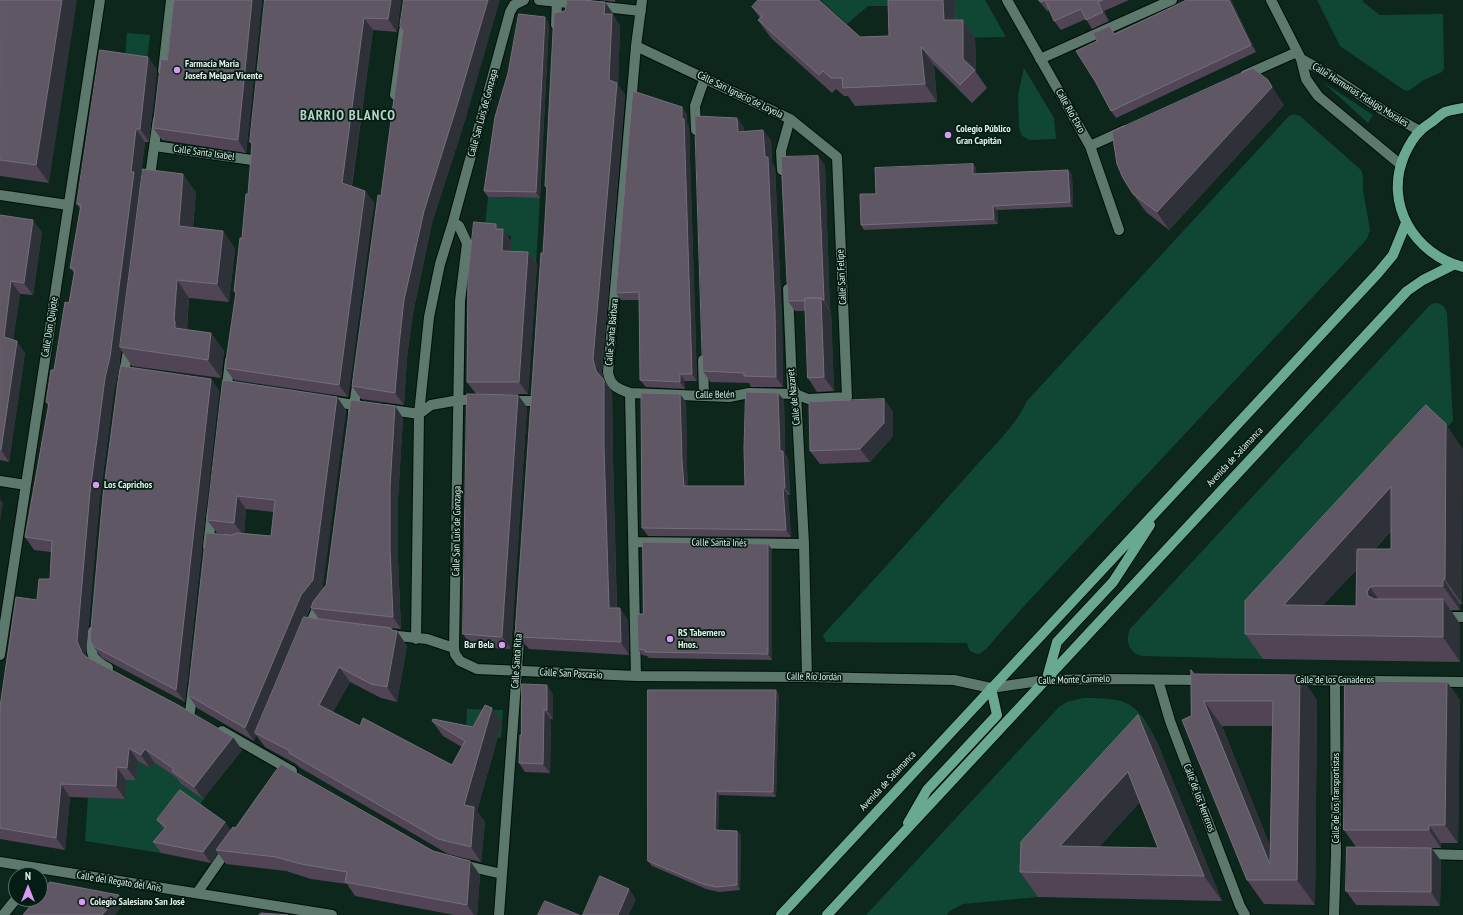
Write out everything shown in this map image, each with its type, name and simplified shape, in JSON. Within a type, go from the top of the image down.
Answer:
[{"type":"main road","points":[[1458,266],[1434,255],[1418,241],[1406,223],[1401,209],[1398,195],[1398,180],[1401,165],[1408,147],[1420,131],[1446,112],[1463,108]]},
{"type":"main road","name":"Avenida de Salamanca","points":[[781,915],[1378,272],[1393,255],[1406,223]]},
{"type":"main road","name":"Avenida de Salamanca","points":[[827,915],[1407,291],[1423,280],[1458,266]]},
{"type":"main road","name":"Avenida de Salamanca","points":[[1046,680],[1057,642],[1113,582],[1164,504]]},
{"type":"main road","name":"Avenida de Salamanca","points":[[898,839],[927,790],[997,715],[991,688]]},
{"type":"main road","name":"Avenida de Salamanca","points":[[788,915],[804,891]]},
{"type":"street","name":"Calle Don Quijote","points":[[0,655],[100,0]]},
{"type":"street","points":[[162,85],[172,0]]},
{"type":"street","points":[[539,0],[641,11]]},
{"type":"street","name":"Calle Santa Bárbara","points":[[630,393],[617,389],[609,380],[608,372],[636,46],[642,0]]},
{"type":"street","name":"Calle Río Ebro","points":[[1007,0],[1090,146],[1119,230]]},
{"type":"street","points":[[1040,59],[1172,0]]},
{"type":"street","name":"Calle Hermanas Fidalgo Morales","points":[[1271,0],[1299,55],[1306,79],[1318,96],[1401,165]]},
{"type":"street","points":[[556,32],[557,1]]},
{"type":"street","name":"Calle San Luis de Gonzaga","points":[[416,639],[419,414],[429,317],[440,264],[454,222],[510,12],[516,2]]},
{"type":"street","points":[[393,105],[405,22]]},
{"type":"street","name":"Calle San Ignacio de Loyola","points":[[636,46],[790,119],[837,156]]},
{"type":"street","points":[[1235,80],[1299,55]]},
{"type":"street","name":"Calle Hermanas Fidalgo Morales","points":[[1299,55],[1384,111],[1420,131]]},
{"type":"street","points":[[696,138],[695,106],[704,77]]},
{"type":"street","points":[[148,194],[159,108]]},
{"type":"street","points":[[783,177],[781,150],[790,119]]},
{"type":"street","points":[[1090,146],[1137,125]]},
{"type":"street","name":"Calle Santa Isabel","points":[[155,146],[252,160]]},
{"type":"street","name":"Calle San Felipe","points":[[837,156],[848,397]]},
{"type":"street","points":[[0,195],[68,205]]},
{"type":"street","name":"Calle San Luis de Gonzaga","points":[[454,222],[459,226],[467,243],[460,301],[454,648],[460,661]]},
{"type":"street","name":"Calle de Nazaret","points":[[787,278],[792,386],[796,394],[804,544],[808,677]]},
{"type":"street","points":[[120,392],[129,372],[130,333]]},
{"type":"street","points":[[225,402],[231,348]]},
{"type":"street","points":[[703,351],[704,396]]},
{"type":"street","points":[[352,420],[359,372]]},
{"type":"street","points":[[630,393],[636,676]]},
{"type":"street","name":"Calle Belén","points":[[630,393],[730,397],[749,393],[796,394],[808,399],[848,397]]},
{"type":"street","points":[[321,400],[419,414],[430,405],[459,400],[474,400]]},
{"type":"street","points":[[504,401],[534,401]]},
{"type":"street","points":[[0,481],[26,485]]},
{"type":"street","points":[[208,554],[213,539],[214,501]]},
{"type":"street","name":"Calle Santa Inés","points":[[633,542],[804,544]]},
{"type":"street","points":[[304,639],[316,610],[328,596]]},
{"type":"street","name":"Calle Santa Rita","points":[[499,915],[520,614]]},
{"type":"street","points":[[1434,617],[1463,617]]},
{"type":"street","points":[[94,623],[92,654],[97,662],[117,673]]},
{"type":"street","points":[[310,625],[323,626]]},
{"type":"street","points":[[380,634],[427,639],[454,648]]},
{"type":"street","name":"Calle San Pascasio","points":[[460,661],[477,669],[636,676]]},
{"type":"street","name":"Calle Río Jordán","points":[[636,676],[954,680],[991,688]]},
{"type":"street","points":[[190,712],[194,680]]},
{"type":"street","name":"Calle Monte Carmelo","points":[[991,688],[1046,680],[1158,680]]},
{"type":"street","points":[[1158,680],[1216,680]]},
{"type":"street","name":"Calle de los Herreros","points":[[1158,680],[1170,721],[1240,906],[1245,915]]},
{"type":"street","name":"Calle de los Ganaderos","points":[[1280,680],[1463,682]]},
{"type":"street","name":"Calle de los Transportistas","points":[[1334,915],[1336,854],[1335,680]]},
{"type":"street","points":[[217,727],[258,747],[286,772],[302,776]]},
{"type":"street","points":[[196,893],[236,838]]},
{"type":"street","points":[[1336,854],[1347,854]]},
{"type":"street","points":[[1416,854],[1463,854]]},
{"type":"street","points":[[453,862],[502,874]]},
{"type":"street","name":"Calle del Regato del Anís","points":[[1,863],[16,867]]},
{"type":"street","name":"Calle del Regato del Anís","points":[[48,874],[196,893],[332,915]]},
{"type":"street","points":[[3,915],[10,907]]},
{"type":"green space","points":[[821,0],[894,0],[894,6],[868,6],[847,24]]},
{"type":"green space","points":[[955,0],[985,0],[1006,37],[956,38]]},
{"type":"green space","points":[[1317,0],[1363,0],[1363,2],[1380,15],[1443,14],[1444,68],[1442,72],[1424,80],[1408,91],[1404,90],[1340,46]]},
{"type":"green space","points":[[127,33],[150,35],[147,61],[125,58]]},
{"type":"green space","points":[[1024,68],[1054,118],[1056,139],[1030,140],[1022,136],[1019,128],[1018,95]]},
{"type":"green space","points":[[1323,82],[1373,115],[1368,123]]},
{"type":"green space","points":[[1294,114],[1300,116],[1361,170],[1370,230],[1367,239],[1025,605],[986,649],[979,654],[970,651],[967,643],[826,642],[823,635],[1003,436],[1017,418],[1026,402],[1289,116]]},
{"type":"green space","points":[[503,192],[503,198],[540,198],[536,264],[510,263],[511,236],[482,234],[485,226],[488,197]]},
{"type":"green space","points":[[1434,303],[1442,305],[1447,313],[1453,421],[1263,625],[1263,659],[1142,656],[1134,652],[1129,646],[1128,642],[1130,629],[1430,305]]},
{"type":"green space","points":[[1083,698],[1110,699],[1128,704],[1142,717],[1156,740],[1039,866],[1038,897],[963,904],[950,911],[947,915],[866,915],[1059,707],[1067,702]]},
{"type":"green space","points":[[467,709],[503,710],[501,738],[475,735],[466,732]]},
{"type":"green space","points":[[138,761],[150,768],[154,761],[183,782],[181,784],[188,789],[189,786],[205,798],[161,853],[85,841],[88,797],[125,799],[126,780],[136,780]]},
{"type":"building","points":[[0,0],[62,0],[36,165],[0,160]]},
{"type":"building","points":[[174,0],[252,0],[238,140],[153,128],[161,59],[167,60]]},
{"type":"building","points":[[265,0],[391,0],[388,19],[364,18],[342,183],[365,191],[339,385],[225,368],[236,292],[234,291],[240,238],[242,238],[246,194],[248,194],[252,143],[250,142]]},
{"type":"building","points":[[404,0],[488,0],[424,211],[404,300],[395,393],[352,386],[378,195],[381,196],[403,30],[400,27]]},
{"type":"building","points":[[567,0],[605,2],[604,14],[612,14],[609,80],[617,83],[593,359],[596,371],[604,380],[604,447],[609,608],[620,608],[621,642],[520,637],[521,632],[516,631],[515,635],[541,253],[543,253],[554,13],[565,11]]},
{"type":"building","points":[[758,0],[819,0],[860,37],[889,36],[888,0],[943,0],[944,20],[963,20],[963,59],[975,70],[960,85],[921,47],[925,84],[843,88],[842,78],[831,78],[823,71],[819,75],[758,20],[762,16],[752,7]]},
{"type":"building","points":[[1045,0],[1103,0],[1098,2],[1103,12],[1086,20],[1081,9],[1054,21]]},
{"type":"building","points":[[1187,0],[1229,0],[1251,45],[1111,111],[1095,81],[1076,51],[1097,41],[1093,33],[1110,26],[1114,34]]},
{"type":"building","points":[[519,14],[545,17],[536,192],[484,191],[495,117],[508,73]]},
{"type":"building","points":[[100,50],[148,57],[140,129],[136,129],[131,172],[134,172],[110,357],[105,378],[90,492],[77,641],[82,653],[85,656],[178,705],[233,737],[194,787],[172,771],[174,769],[145,749],[141,755],[129,748],[127,768],[117,767],[116,786],[61,784],[56,838],[0,828],[0,707],[16,597],[37,600],[39,579],[50,579],[52,541],[25,537],[49,403],[46,402],[51,370],[54,370],[65,302],[69,303],[75,269],[70,268],[81,205],[77,204]]},
{"type":"building","points":[[1253,68],[1268,80],[1272,87],[1157,212],[1133,194],[1123,178],[1117,164],[1112,132]]},
{"type":"building","points":[[633,91],[682,107],[682,119],[684,119],[692,374],[680,374],[680,382],[640,380],[639,292],[616,293]]},
{"type":"building","points":[[695,116],[737,118],[738,132],[763,130],[765,157],[768,157],[775,312],[776,377],[744,376],[744,373],[703,371]]},
{"type":"building","points":[[818,156],[824,300],[821,298],[805,298],[805,301],[788,301],[781,157]]},
{"type":"building","points":[[973,164],[973,174],[1068,170],[1070,202],[993,206],[994,219],[861,225],[860,194],[876,194],[875,168]]},
{"type":"building","points":[[143,169],[183,174],[179,226],[223,231],[217,284],[177,280],[174,321],[175,328],[211,333],[208,360],[120,347]]},
{"type":"building","points":[[0,215],[33,220],[24,283],[11,281],[4,337],[17,341],[1,450],[0,450]]},
{"type":"building","points":[[474,222],[496,224],[496,229],[503,229],[502,251],[528,252],[519,382],[467,382],[468,275]]},
{"type":"building","points":[[805,298],[821,298],[824,377],[808,378]]},
{"type":"building","points":[[121,366],[211,379],[176,690],[93,646],[90,640],[103,495]]},
{"type":"building","points":[[223,380],[337,397],[313,580],[301,595],[245,728],[188,695],[206,533],[232,535],[237,533],[271,536],[275,500],[237,496],[234,523],[207,520]]},
{"type":"building","points":[[746,392],[778,393],[780,451],[783,451],[785,488],[783,488],[786,530],[642,528],[641,393],[680,394],[684,486],[745,486],[744,449]]},
{"type":"building","points":[[467,394],[518,395],[502,636],[500,637],[463,634]]},
{"type":"building","points":[[884,399],[884,423],[860,449],[810,451],[809,402]]},
{"type":"building","points":[[351,400],[395,406],[390,487],[390,549],[393,617],[311,608],[313,602],[326,585]]},
{"type":"building","points":[[1426,405],[1446,424],[1445,579],[1443,579],[1443,586],[1374,586],[1370,587],[1367,592],[1368,596],[1374,599],[1443,599],[1443,637],[1245,634],[1245,601]],"holes":[[[1391,487],[1391,549],[1357,549],[1356,606],[1284,605]]]},
{"type":"building","points":[[643,542],[768,544],[768,654],[645,652],[645,650],[638,649],[637,614],[643,614]]},
{"type":"building","points":[[304,617],[391,628],[391,630],[397,631],[387,687],[371,684],[339,667],[319,705],[360,726],[363,718],[452,765],[465,741],[432,721],[433,719],[473,727],[485,705],[492,708],[464,805],[474,807],[471,847],[438,839],[289,753],[290,751],[255,733]]},
{"type":"building","points":[[1191,670],[1194,674],[1300,675],[1297,880],[1247,880],[1182,720],[1191,716]],"holes":[[[1204,701],[1273,701],[1270,864]]]},
{"type":"building","points":[[1345,681],[1447,682],[1445,825],[1429,825],[1429,830],[1344,830]]},
{"type":"building","points":[[522,684],[547,685],[547,710],[544,710],[543,764],[519,763]]},
{"type":"building","points":[[648,690],[776,690],[773,792],[716,791],[715,830],[737,831],[737,885],[716,887],[703,884],[648,861]]},
{"type":"building","points":[[1138,715],[1204,876],[1020,872],[1021,842]],"holes":[[[1128,772],[1158,848],[1060,846]]]},
{"type":"building","points":[[281,764],[433,851],[470,861],[467,905],[345,882],[347,872],[301,864],[276,857],[216,850],[233,827],[235,828]]},
{"type":"building","points":[[180,790],[225,822],[203,852],[153,842],[166,827],[157,820]]},
{"type":"building","points":[[1347,847],[1431,848],[1431,892],[1346,891]]},
{"type":"building","points":[[600,876],[629,889],[618,915],[583,915]]},
{"type":"building","name":"Colegio Salesiano San José","points":[[50,882],[119,895],[102,915],[23,915],[30,907],[48,907],[48,885]]},
{"type":"building","points":[[545,901],[579,915],[538,915]]},
{"type":"building","points":[[261,913],[288,915],[259,915]]},
{"type":"place","name":"Farmacia María Josefa Melgar Vicente","points":[[177,70]]},
{"type":"place","name":"Colegio Público Gran Capitán","points":[[948,135]]},
{"type":"place","name":"Los Caprichos","points":[[96,485]]},
{"type":"place","name":"RS Tabernero Hnos.","points":[[670,639]]},
{"type":"place","name":"Bar Bela","points":[[502,645]]},
{"type":"place","name":"Colegio Salesiano San José","points":[[82,902]]},
{"type":"district","name":"BARRIO BLANCO","points":[[348,116]]}]
